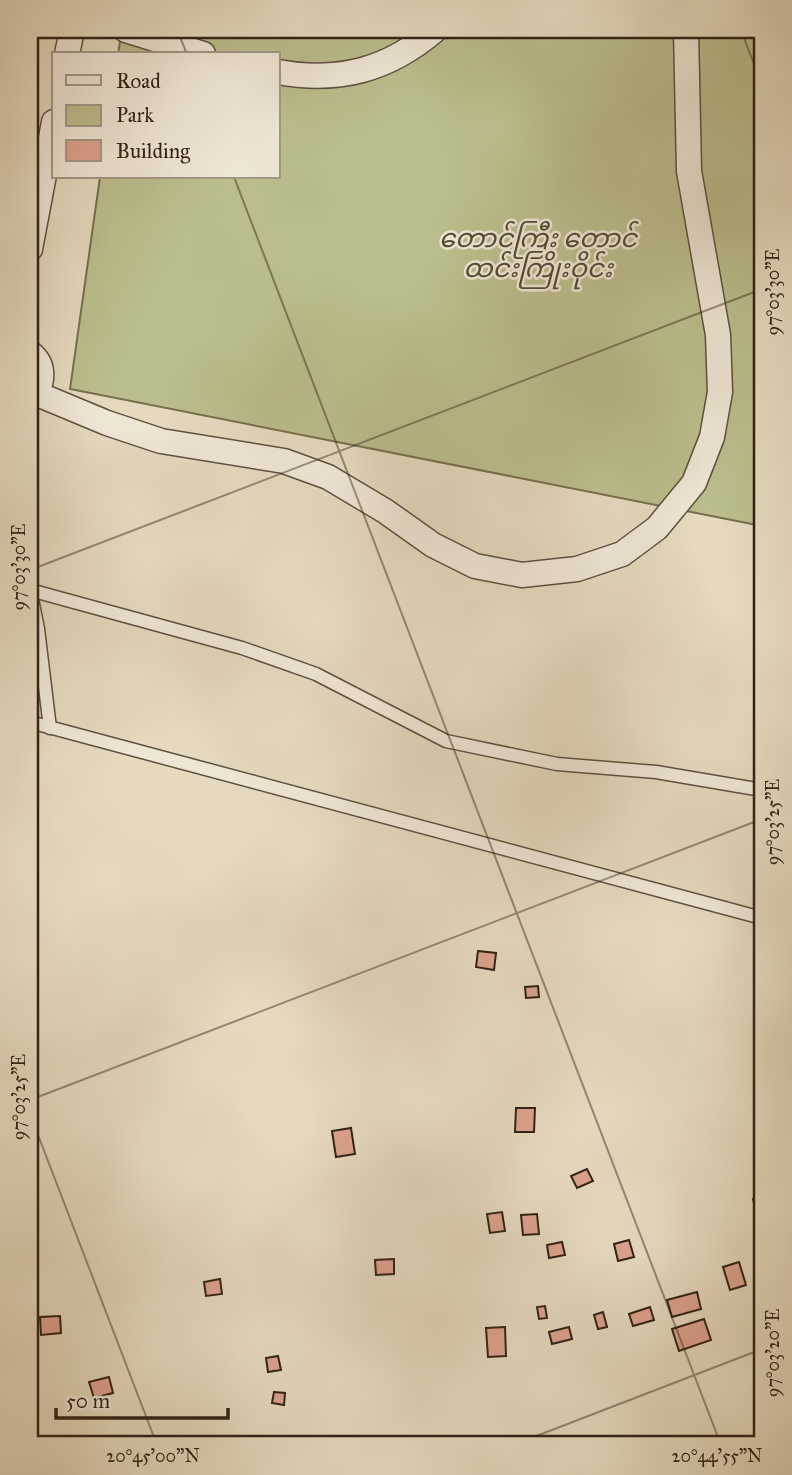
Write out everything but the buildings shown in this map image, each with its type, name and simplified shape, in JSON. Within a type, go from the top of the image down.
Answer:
[{"type":"street","points":[[67,52],[72,30]]},
{"type":"street","points":[[125,30],[174,36],[199,52]]},
{"type":"street","points":[[280,72],[312,78],[349,74],[392,60],[435,30]]},
{"type":"street","points":[[30,353],[39,364],[41,373],[32,396],[161,440],[285,461],[328,477],[385,511],[433,545],[475,566],[522,575],[576,569],[622,554],[657,528],[694,484],[712,437],[720,392],[718,335],[689,171],[686,30]]},
{"type":"street","points":[[30,249],[52,133]]},
{"type":"lane","points":[[50,728],[38,629],[30,590],[242,648],[316,674],[446,741],[557,764],[656,772],[762,790]]},
{"type":"lane","points":[[30,722],[762,918]]},
{"type":"green space","name":"တောင်ကြီး တောင် ထင်းကြိုးဝိုင်း","points":[[122,30],[762,30],[762,526],[70,389],[100,178],[280,178],[280,52],[118,52]]}]
